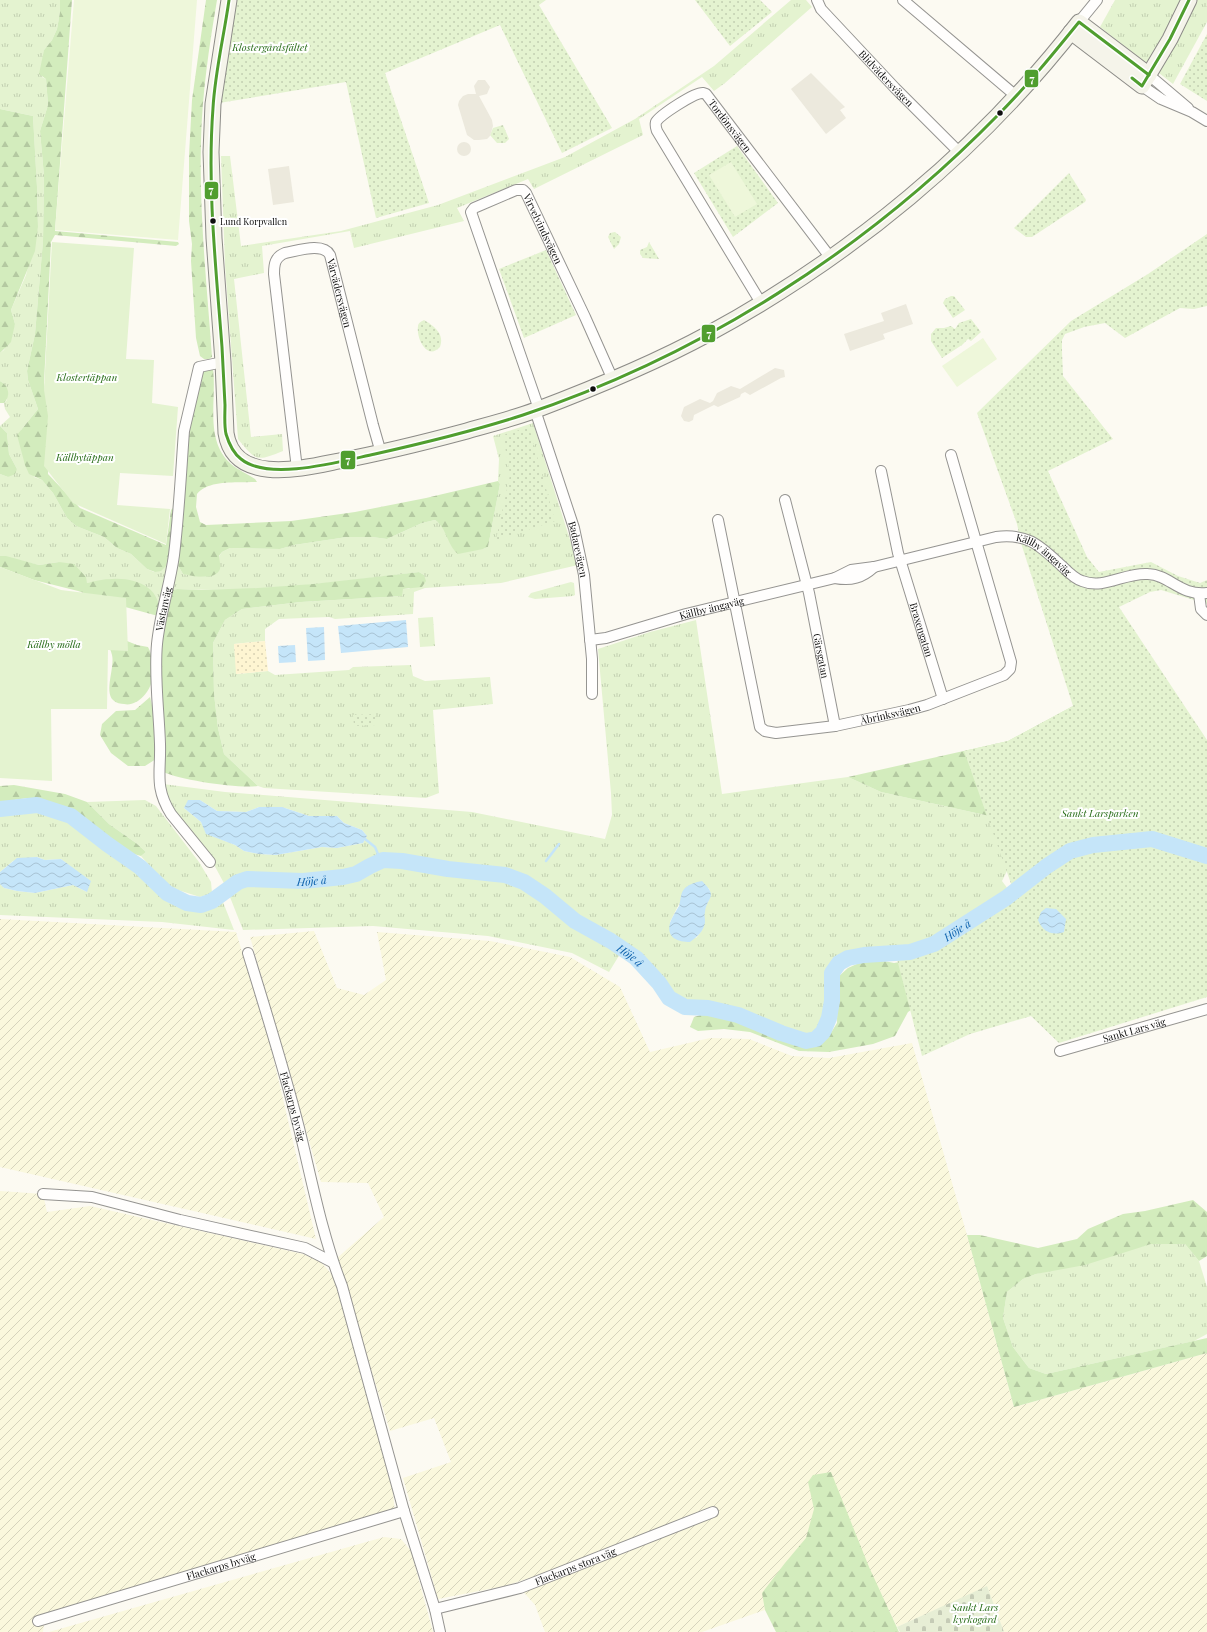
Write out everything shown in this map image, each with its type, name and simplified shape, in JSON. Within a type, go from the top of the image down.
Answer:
[{"type":"street","points":[[229,0],[213,104],[211,152],[214,238],[227,438],[231,448],[242,460],[253,468],[268,470],[297,469],[381,453],[485,426],[537,409],[612,380],[706,335],[761,303],[830,257],[897,207],[960,153],[1016,96],[1097,0]]},
{"type":"street","name":"Blidvädersvägen","points":[[816,0],[821,9],[895,88],[960,153]]},
{"type":"street","points":[[903,0],[1016,96]]},
{"type":"street","points":[[1145,80],[1170,39],[1188,0]]},
{"type":"street","points":[[1075,27],[1145,80],[1168,89],[1192,112],[1207,121]]},
{"type":"street","name":"Tordönsvägen","points":[[761,303],[655,128],[657,122],[664,114],[696,94],[703,92],[706,94],[830,257]]},
{"type":"street","name":"Virvelvindsvägen","points":[[537,409],[471,212],[474,208],[516,190],[524,190],[526,193],[585,317],[612,380]]},
{"type":"street","name":"Vårvädersvägen","points":[[297,469],[274,274],[276,259],[285,253],[318,248],[328,251],[330,255],[381,453]]},
{"type":"street","name":"Västanväg","points":[[210,862],[166,806],[159,777],[160,746],[156,687],[157,649],[174,555],[184,431],[187,414],[199,367],[223,362]]},
{"type":"street","name":"Badarevägen","points":[[537,409],[574,528],[584,575],[590,640],[592,694]]},
{"type":"street","points":[[951,455],[975,542]]},
{"type":"street","name":"Braxengatan","points":[[881,471],[900,560],[943,699]]},
{"type":"street","name":"Gärsgatan","points":[[785,500],[807,584],[835,726]]},
{"type":"street","points":[[718,520],[734,602]]},
{"type":"street","name":"Källby ängaväg","points":[[590,640],[606,638],[686,614],[835,578],[850,570],[874,567],[1003,536],[1020,536],[1040,547],[1081,581],[1093,584],[1138,574],[1152,574],[1159,576],[1184,591],[1203,594]]},
{"type":"street","name":"Åbrinksvägen","points":[[734,602],[760,727],[766,731],[776,733],[835,726],[909,710],[943,699],[1004,675],[1010,669],[1011,662],[975,542]]},
{"type":"street","points":[[1203,594],[1201,609],[1207,615]]},
{"type":"street","name":"Flackarps byväg","points":[[248,953],[298,1126],[332,1262],[342,1286],[404,1511],[435,1609],[440,1632]]},
{"type":"street","name":"Sankt Lars väg","points":[[1060,1051],[1207,1009]]},
{"type":"street","points":[[43,1194],[92,1197],[180,1220],[305,1248],[332,1262]]},
{"type":"street","name":"Flackarps byväg","points":[[38,1621],[404,1511]]},
{"type":"street","name":"Flackarps stora väg","points":[[435,1609],[520,1588],[713,1512]]},
{"type":"shaded area","points":[[811,73],[845,107],[840,110],[846,118],[826,134],[791,89]]},
{"type":"shaded area","points":[[478,80],[485,80],[490,87],[487,94],[479,96],[492,120],[493,126],[490,136],[487,139],[474,140],[467,135],[458,105],[463,96],[468,94],[476,94],[474,86]]},
{"type":"shaded area","points":[[461,142],[467,142],[471,146],[471,152],[467,156],[461,156],[457,152],[457,146]]},
{"type":"shaded area","points":[[289,166],[294,202],[273,205],[268,169]]},
{"type":"shaded area","points":[[906,304],[913,324],[883,334],[885,339],[850,351],[844,334],[884,321],[881,313]]},
{"type":"shaded area","points":[[775,368],[784,370],[785,377],[750,395],[745,392],[741,394],[740,397],[718,407],[714,405],[694,415],[693,420],[689,422],[684,421],[681,416],[684,407],[700,399],[710,403],[713,401],[717,393],[731,386],[740,389]]},
{"type":"shaded area","points":[[0,919],[236,932],[270,1044],[316,1239],[0,1167]]},
{"type":"shaded area","points":[[314,931],[337,988],[364,995],[386,980],[377,932],[490,941],[570,957],[620,987],[650,1052],[710,1038],[749,1039],[792,1056],[829,1058],[912,1043],[1014,1407],[1207,1353],[1207,1632],[1004,1632],[987,1587],[897,1627],[868,1567],[765,1610],[702,1632],[545,1632],[535,1605],[520,1588],[548,1572],[505,1586],[438,1599],[403,1478],[451,1462],[434,1418],[390,1431],[337,1258],[384,1217],[368,1183],[321,1182],[250,937]]},
{"type":"shaded area","points":[[0,1191],[43,1194],[47,1212],[90,1206],[303,1254],[322,1263],[334,1277],[393,1492],[395,1514],[45,1617],[43,1632],[0,1632]]},
{"type":"shaded area","points":[[384,1537],[401,1539],[411,1551],[433,1632],[49,1632]]},
{"type":"green space","points":[[0,0],[60,0],[60,12],[57,29],[52,40],[44,50],[42,77],[46,79],[48,105],[40,131],[44,176],[43,241],[35,334],[27,371],[28,380],[38,409],[21,430],[34,477],[42,480],[53,493],[67,518],[76,526],[104,537],[117,548],[131,554],[147,569],[154,572],[170,558],[176,562],[183,574],[206,577],[222,552],[230,548],[280,549],[294,545],[347,537],[372,537],[387,539],[422,523],[435,520],[441,524],[447,535],[483,549],[488,547],[500,484],[498,481],[499,459],[493,436],[533,423],[578,565],[501,583],[425,588],[414,592],[413,614],[335,619],[329,617],[279,619],[265,629],[265,641],[234,644],[237,674],[268,671],[275,675],[349,670],[353,667],[411,665],[413,676],[425,681],[490,677],[493,704],[433,710],[439,793],[426,798],[264,788],[258,786],[224,754],[218,728],[214,694],[213,643],[225,620],[242,609],[301,602],[402,596],[402,589],[409,589],[424,575],[419,572],[298,586],[207,590],[177,589],[158,616],[113,579],[87,583],[59,562],[39,565],[0,556],[0,474],[8,477],[17,469],[9,454],[7,433],[0,426],[10,417],[5,409],[4,403],[7,400],[3,383],[0,381],[0,353],[4,350],[15,324],[11,310],[26,275],[38,227],[33,116],[0,109]]},
{"type":"green space","points":[[60,0],[72,0],[55,231],[178,242],[179,244],[176,246],[55,235],[51,242],[44,383],[49,419],[48,474],[80,508],[166,545],[171,510],[173,508],[170,558],[167,561],[166,566],[161,571],[155,572],[147,569],[131,554],[117,548],[104,537],[76,526],[67,518],[53,493],[42,480],[29,474],[17,435],[38,409],[28,380],[27,371],[35,334],[43,241],[44,176],[40,131],[48,105],[46,79],[39,74],[44,50],[52,40],[57,29],[60,12]]},
{"type":"green space","points":[[74,0],[197,0],[178,240],[55,230]]},
{"type":"green space","points":[[206,0],[217,0],[206,71],[201,142],[202,223],[212,357],[209,359],[204,359],[200,356],[196,338],[191,261],[192,244],[189,221],[189,155],[192,100]]},
{"type":"green space","name":"Klostergårdsfältet","points":[[229,0],[546,0],[539,5],[612,128],[562,153],[500,25],[385,73],[429,203],[376,218],[346,82],[213,104]]},
{"type":"green space","points":[[695,0],[760,0],[772,12],[730,46]]},
{"type":"green space","points":[[791,0],[806,0],[812,7],[725,83],[714,91],[702,77],[639,119],[643,135],[534,189],[528,179],[457,208],[464,221],[354,248],[350,231],[262,246],[264,273],[234,279],[251,437],[282,434],[283,451],[267,457],[257,457],[249,452],[238,439],[225,265],[221,156],[230,156],[241,246],[341,231],[438,205],[565,157],[635,119],[714,66]]},
{"type":"green space","points":[[1115,0],[1207,0],[1207,22],[1173,84],[1100,27]]},
{"type":"green space","points":[[1207,34],[1207,101],[1180,84]]},
{"type":"green space","points":[[0,109],[33,116],[38,227],[35,251],[11,310],[15,324],[11,342],[0,353]]},
{"type":"green space","points":[[503,125],[509,139],[505,143],[497,143],[490,135],[493,128]]},
{"type":"green space","points":[[737,146],[778,203],[733,237],[694,173]]},
{"type":"green space","points":[[731,162],[757,204],[735,217],[709,175]]},
{"type":"green space","points":[[1069,173],[1086,200],[1085,202],[1032,237],[1026,237],[1014,228]]},
{"type":"green space","points":[[615,232],[621,237],[619,244],[614,249],[608,237],[610,233]]},
{"type":"green space","name":"Sankt Larsparken","points":[[1207,234],[1207,306],[1194,309],[1180,308],[1125,338],[1105,323],[1084,327],[1065,334],[1062,340],[1063,376],[1113,439],[1048,471],[1087,557],[1099,572],[1151,562],[1178,576],[1200,583],[1207,580],[1207,604],[1161,590],[1150,592],[1119,607],[1207,740],[1207,997],[1059,1043],[1031,1016],[970,1034],[922,1056],[897,959],[935,951],[1014,892],[964,751],[1008,741],[1073,706],[1021,543],[1017,524],[977,413],[1071,321],[1148,274]]},
{"type":"green space","name":"Klostertäppan","points":[[52,242],[134,248],[126,359],[154,360],[152,403],[178,407],[173,476],[120,473],[117,505],[170,509],[166,544],[73,503],[44,466],[48,416],[44,390]]},
{"type":"green space","points":[[649,242],[659,259],[643,258],[640,254],[640,250],[647,247]]},
{"type":"green space","points":[[546,250],[576,315],[524,338],[499,269]]},
{"type":"green space","points":[[954,296],[965,310],[953,318],[943,303],[945,299]]},
{"type":"green space","points":[[971,319],[981,332],[971,341],[968,339],[962,345],[942,358],[931,341],[931,334],[936,328],[951,326],[955,329],[959,323]]},
{"type":"green space","points":[[424,320],[435,328],[440,334],[440,347],[435,351],[427,350],[421,342],[418,326],[419,323]]},
{"type":"green space","points":[[983,338],[997,359],[957,387],[942,366]]},
{"type":"green space","points":[[209,367],[213,369],[213,419],[217,443],[231,464],[255,479],[257,482],[216,484],[202,489],[197,494],[196,507],[200,522],[206,525],[291,521],[355,512],[426,498],[498,481],[500,484],[488,547],[458,554],[451,546],[442,527],[435,520],[422,523],[387,539],[372,537],[347,537],[294,545],[280,549],[230,548],[222,552],[219,556],[220,569],[218,573],[203,577],[183,574],[176,562],[185,451],[201,372]]},
{"type":"green space","points":[[0,381],[8,391],[8,397],[4,403],[0,403]]},
{"type":"green space","points":[[0,426],[7,433],[9,454],[17,469],[15,474],[8,477],[0,474]]},
{"type":"green space","points":[[529,427],[555,521],[496,540],[510,475],[503,435]]},
{"type":"green space","points":[[0,556],[6,556],[39,565],[59,562],[74,564],[86,577],[87,583],[106,579],[121,579],[138,582],[152,591],[157,598],[159,606],[158,616],[118,605],[78,591],[34,580],[0,567]]},
{"type":"green space","name":"Källby mölla","points":[[0,567],[61,590],[126,598],[128,651],[108,650],[107,709],[51,709],[52,781],[0,778]]},
{"type":"green space","points":[[419,572],[424,575],[426,581],[422,587],[403,589],[402,596],[301,602],[242,609],[225,620],[213,643],[214,694],[218,728],[224,754],[258,786],[249,787],[210,783],[183,778],[163,772],[166,744],[160,676],[161,645],[170,592],[177,589],[201,590],[258,588],[313,584]]},
{"type":"green space","points":[[571,582],[574,583],[575,595],[573,596],[535,599],[528,597],[531,593]]},
{"type":"green space","points":[[433,617],[435,646],[420,647],[418,618]]},
{"type":"green space","points":[[696,620],[722,794],[848,777],[881,792],[1003,819],[1007,871],[1002,881],[1008,889],[931,938],[906,948],[864,948],[846,954],[835,961],[828,972],[828,1001],[826,1017],[819,1029],[811,1035],[805,1036],[783,1030],[740,1010],[708,1004],[687,1003],[672,995],[638,954],[620,954],[609,972],[572,953],[488,936],[373,926],[243,930],[226,887],[212,861],[169,808],[163,784],[225,792],[472,812],[605,839],[612,815],[598,649],[650,632]],"holes":[[[200,800],[217,811],[246,812],[259,807],[282,807],[309,816],[337,816],[344,823],[362,830],[367,836],[363,843],[337,848],[322,847],[276,855],[244,851],[235,845],[207,834],[201,822],[184,808]],[[709,888],[710,897],[705,909],[704,926],[696,938],[670,922],[679,904]]]},
{"type":"green space","points":[[122,639],[137,645],[148,647],[153,663],[152,680],[149,689],[138,701],[129,704],[117,703],[110,696],[109,691],[113,660],[111,651],[106,641]]},
{"type":"green space","points":[[1076,693],[1207,762],[1003,819],[881,792],[848,777],[1008,741],[1073,706]]},
{"type":"green space","points":[[150,697],[155,717],[156,759],[145,766],[128,766],[111,753],[100,735],[102,724],[116,711],[135,710]]},
{"type":"green space","points":[[375,714],[376,725],[354,726],[353,715]]},
{"type":"green space","points":[[14,785],[65,794],[87,802],[109,824],[146,852],[141,856],[123,849],[106,839],[75,815],[58,805],[41,799],[22,799],[0,805],[0,786]]},
{"type":"green space","points":[[145,800],[156,806],[199,862],[211,882],[212,893],[200,897],[175,889],[164,882],[141,856],[146,852],[109,824],[87,802]]},
{"type":"green space","points":[[26,809],[43,811],[76,827],[129,866],[158,894],[175,904],[191,910],[204,910],[223,902],[234,930],[162,922],[0,915],[0,884],[4,888],[35,893],[73,885],[87,892],[70,866],[61,859],[45,860],[37,857],[13,861],[0,872],[0,816],[13,810]]},
{"type":"green space","points":[[927,957],[926,1000],[908,1012],[895,1036],[873,1044],[829,1052],[799,1051],[750,1032],[724,1029],[698,1031],[690,1027],[694,1017],[707,1013],[725,1016],[778,1037],[806,1046],[817,1044],[829,1036],[837,1023],[838,977],[848,968],[870,958],[894,963]]},
{"type":"green space","points":[[1193,1200],[1207,1212],[1207,1256],[1199,1261],[1185,1244],[1151,1244],[1085,1265],[1036,1274],[1023,1279],[1007,1292],[1003,1318],[1013,1347],[1029,1368],[1046,1374],[1207,1338],[1207,1353],[1014,1407],[967,1235],[980,1235],[1038,1248],[1077,1239],[1088,1229],[1123,1214],[1145,1211]]},
{"type":"green space","points":[[1151,1244],[1185,1244],[1199,1261],[1207,1287],[1207,1334],[1194,1341],[1046,1374],[1029,1368],[1013,1347],[1003,1318],[1007,1292],[1023,1279],[1036,1274]]},
{"type":"green space","points":[[831,1472],[869,1567],[899,1632],[776,1632],[765,1610],[762,1593],[806,1538],[814,1509],[808,1482],[813,1475]]},
{"type":"green space","name":"Sankt Lars kyrkogård","points":[[987,1586],[1004,1632],[900,1632],[897,1627]]},
{"type":"sand","points":[[265,641],[268,671],[236,674],[234,644]]},
{"type":"water","points":[[406,620],[408,647],[341,653],[338,626]]},
{"type":"water","points":[[324,627],[325,660],[308,661],[306,628]]},
{"type":"water","points":[[295,645],[296,662],[279,663],[278,646]]},
{"type":"water","points":[[188,800],[200,800],[217,811],[246,812],[259,807],[282,807],[309,816],[337,816],[344,823],[362,830],[367,836],[363,843],[337,848],[322,847],[276,855],[244,851],[235,845],[206,834],[201,822],[184,808]]},
{"type":"water","points":[[37,857],[45,860],[61,859],[91,881],[87,892],[73,885],[35,893],[4,888],[0,884],[0,872],[17,858]]},
{"type":"water","points":[[702,881],[710,891],[711,897],[706,907],[705,922],[702,931],[690,942],[677,940],[671,936],[669,928],[674,914],[679,906],[682,892],[689,885]]},
{"type":"water","points":[[1046,908],[1056,909],[1066,919],[1064,932],[1056,934],[1048,932],[1042,928],[1038,920],[1041,912]]},
{"type":"waterway","name":"Höje å","points":[[0,809],[37,805],[71,816],[140,867],[167,893],[187,903],[201,905],[212,901],[238,882],[247,879],[303,881],[343,877],[356,874],[383,860],[402,861],[448,869],[505,875],[524,882],[545,896],[575,921],[611,941],[636,958],[659,983],[669,998],[685,1007],[708,1008],[738,1015],[781,1033],[806,1041],[816,1039],[823,1032],[829,1018],[832,1001],[832,973],[839,963],[848,958],[864,955],[910,952],[934,944],[1006,898],[1047,866],[1070,851],[1093,845],[1152,839],[1207,856]]},
{"type":"waterway","points":[[365,839],[375,847],[381,861]]},
{"type":"waterway","points":[[546,861],[559,844]]},
{"type":"transit line","name":"7","points":[[229,0],[214,94],[211,138],[213,228],[222,347],[225,427],[230,445],[238,457],[253,466],[269,469],[306,468],[325,465],[430,441],[505,421],[589,390],[654,362],[717,329],[778,293],[837,253],[893,210],[947,164],[1009,104],[1050,58],[1079,22],[1149,75]]},
{"type":"transit line","name":"7","points":[[1132,78],[1142,86],[1170,39],[1189,0]]},
{"type":"place","name":"Lund Korpvallen","points":[[213,221]]},
{"type":"park label","name":"Källbytäppan","points":[[85,457]]}]
